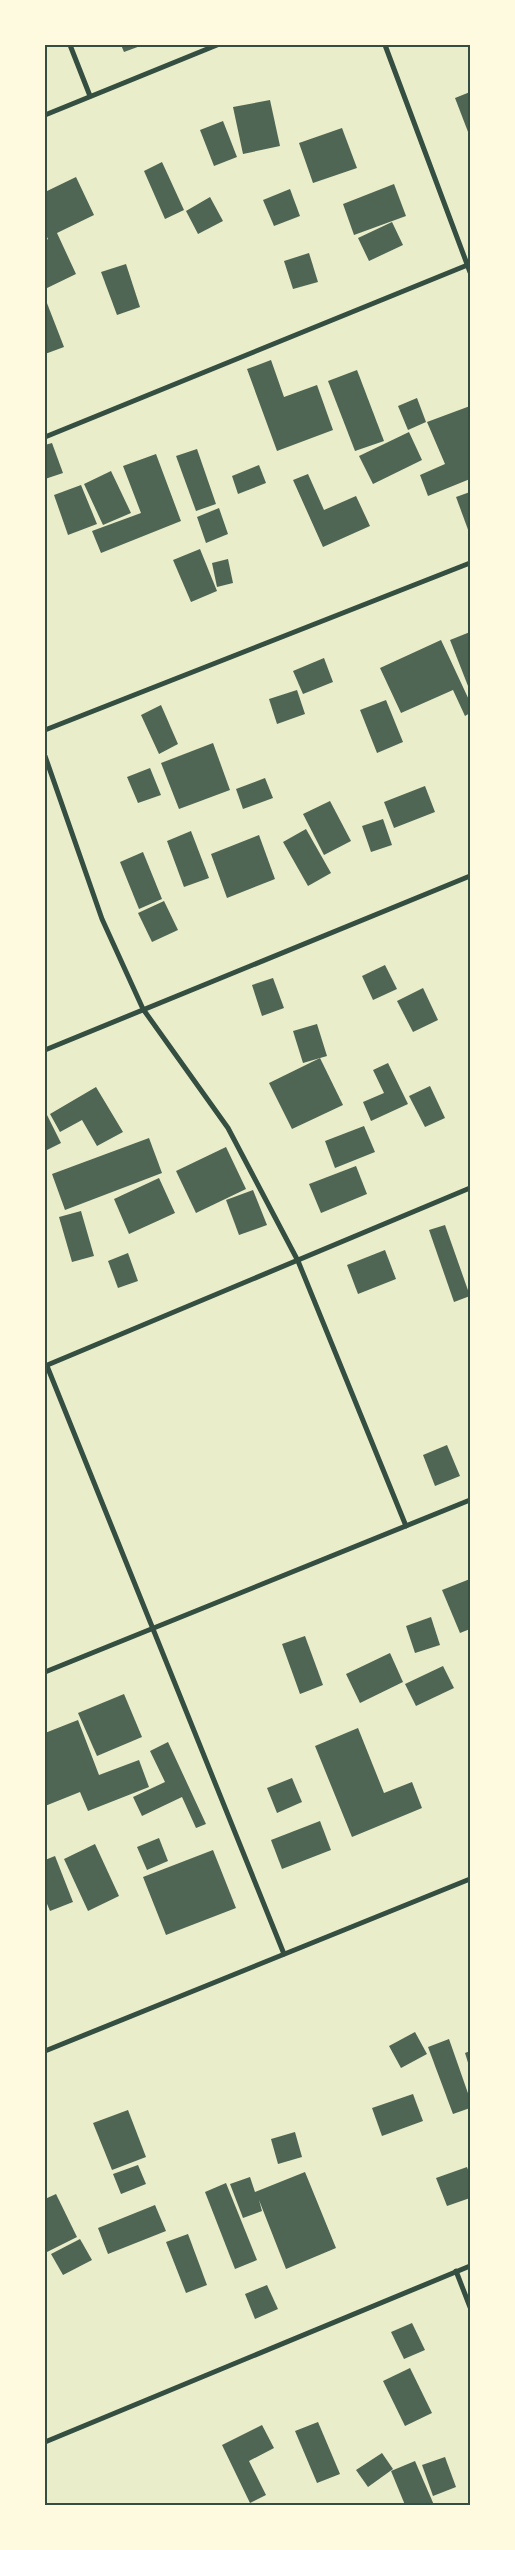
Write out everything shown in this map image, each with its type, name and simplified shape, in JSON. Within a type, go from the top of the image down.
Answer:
[{"type":"street","points":[[70,45],[90,96]]},
{"type":"street","points":[[45,114],[217,45]]},
{"type":"street","points":[[385,45],[469,265],[470,272]]},
{"type":"street","points":[[45,437],[469,265]]},
{"type":"street","points":[[45,730],[470,563]]},
{"type":"street","points":[[45,756],[102,919],[144,1009],[228,1128],[298,1261],[406,1526]]},
{"type":"street","points":[[45,1050],[470,876]]},
{"type":"street","points":[[284,1954],[46,1366],[470,1188]]},
{"type":"street","points":[[45,1672],[470,1500]]},
{"type":"street","points":[[45,2051],[470,1880]]},
{"type":"street","points":[[45,2442],[470,2266]]},
{"type":"street","points":[[456,2271],[470,2306]]},
{"type":"building","points":[[121,45],[143,45],[124,52]]},
{"type":"building","points":[[470,92],[470,137],[455,98]]},
{"type":"building","points":[[270,100],[280,146],[243,154],[233,107]]},
{"type":"building","points":[[223,121],[237,157],[214,166],[200,130]]},
{"type":"building","points":[[342,128],[357,168],[313,183],[299,143]]},
{"type":"building","points":[[162,162],[184,210],[165,219],[144,171]]},
{"type":"building","points":[[76,177],[94,215],[57,233],[76,274],[45,289],[45,241],[48,239],[45,233],[45,192]]},
{"type":"building","points":[[394,184],[406,216],[354,235],[343,204]]},
{"type":"building","points":[[290,189],[300,216],[274,226],[263,200]]},
{"type":"building","points":[[210,197],[223,221],[198,234],[186,211]]},
{"type":"building","points":[[392,222],[403,245],[369,261],[358,238]]},
{"type":"building","points":[[309,253],[318,282],[293,289],[284,261]]},
{"type":"building","points":[[126,264],[140,307],[117,315],[101,272]]},
{"type":"building","points":[[45,298],[64,347],[45,354]]},
{"type":"building","points":[[271,360],[284,397],[317,385],[333,430],[277,451],[247,369]]},
{"type":"building","points":[[357,370],[384,441],[355,451],[328,381]]},
{"type":"building","points":[[417,398],[426,422],[408,430],[398,406]]},
{"type":"building","points":[[470,406],[470,479],[428,496],[420,475],[445,464],[427,422]]},
{"type":"building","points":[[409,432],[422,460],[373,484],[359,456]]},
{"type":"building","points":[[52,443],[63,473],[45,479],[45,445]]},
{"type":"building","points":[[197,449],[216,504],[196,511],[176,456]]},
{"type":"building","points":[[156,454],[181,521],[101,553],[92,531],[141,513],[123,466]]},
{"type":"building","points":[[259,465],[266,483],[238,494],[232,476]]},
{"type":"building","points":[[111,471],[131,513],[103,525],[84,484]]},
{"type":"building","points":[[308,474],[324,510],[356,496],[370,526],[323,547],[293,480]]},
{"type":"building","points":[[81,485],[97,524],[68,535],[54,495]]},
{"type":"building","points":[[470,492],[470,535],[456,497]]},
{"type":"building","points":[[219,508],[228,534],[206,543],[197,517]]},
{"type":"building","points":[[200,549],[217,591],[191,602],[173,560]]},
{"type":"building","points":[[228,559],[233,583],[217,587],[212,563]]},
{"type":"building","points":[[470,632],[470,685],[468,686],[450,640]]},
{"type":"building","points":[[441,640],[470,702],[470,713],[465,716],[453,690],[401,713],[380,668]]},
{"type":"building","points":[[324,658],[333,682],[303,694],[293,671]]},
{"type":"building","points":[[297,690],[305,714],[277,724],[269,699]]},
{"type":"building","points":[[386,700],[403,742],[377,753],[360,710]]},
{"type":"building","points":[[161,705],[178,744],[159,754],[141,715]]},
{"type":"building","points":[[213,743],[230,790],[179,809],[161,763]]},
{"type":"building","points":[[150,768],[161,795],[138,803],[127,777]]},
{"type":"building","points":[[265,778],[273,798],[243,809],[236,789]]},
{"type":"building","points":[[425,786],[435,812],[394,828],[384,802]]},
{"type":"building","points":[[330,801],[351,841],[324,855],[303,814]]},
{"type":"building","points":[[383,819],[392,845],[371,852],[362,826]]},
{"type":"building","points":[[306,829],[331,873],[308,886],[283,842]]},
{"type":"building","points":[[191,831],[209,878],[184,887],[167,841]]},
{"type":"building","points":[[259,835],[275,879],[227,898],[211,854]]},
{"type":"building","points":[[143,852],[162,899],[139,909],[120,862]]},
{"type":"building","points":[[164,901],[178,930],[152,942],[138,913]]},
{"type":"building","points":[[385,965],[397,989],[373,1000],[362,976]]},
{"type":"building","points":[[273,978],[284,1008],[262,1016],[252,985]]},
{"type":"building","points":[[423,988],[438,1020],[413,1032],[397,1001]]},
{"type":"building","points":[[317,1024],[327,1056],[303,1063],[293,1031]]},
{"type":"building","points":[[320,1058],[343,1105],[292,1129],[269,1083]]},
{"type":"building","points":[[388,1063],[408,1104],[371,1121],[363,1102],[384,1093],[373,1070]]},
{"type":"building","points":[[430,1086],[445,1118],[425,1127],[409,1096]]},
{"type":"building","points":[[96,1087],[123,1132],[97,1146],[82,1120],[60,1132],[50,1114]]},
{"type":"building","points":[[45,1111],[61,1143],[45,1151]]},
{"type":"building","points":[[364,1126],[375,1152],[335,1168],[325,1141]]},
{"type":"building","points":[[149,1138],[162,1173],[65,1210],[52,1174]]},
{"type":"building","points":[[226,1147],[246,1189],[196,1213],[176,1171]]},
{"type":"building","points":[[356,1166],[367,1194],[321,1213],[309,1184]]},
{"type":"building","points":[[159,1178],[175,1213],[129,1234],[114,1199]]},
{"type":"building","points":[[253,1190],[267,1225],[239,1235],[226,1200]]},
{"type":"building","points":[[81,1211],[94,1256],[72,1262],[59,1217]]},
{"type":"building","points":[[445,1225],[470,1296],[454,1302],[429,1230]]},
{"type":"building","points":[[385,1250],[396,1279],[358,1294],[347,1265]]},
{"type":"building","points":[[128,1253],[138,1281],[118,1288],[108,1261]]},
{"type":"building","points":[[447,1445],[460,1476],[435,1486],[423,1455]]},
{"type":"building","points":[[470,1579],[470,1629],[460,1633],[442,1590]]},
{"type":"building","points":[[431,1617],[440,1645],[415,1653],[406,1626]]},
{"type":"building","points":[[305,1636],[323,1685],[300,1694],[282,1644]]},
{"type":"building","points":[[390,1653],[403,1682],[360,1703],[346,1674]]},
{"type":"building","points":[[443,1666],[454,1688],[416,1706],[405,1684]]},
{"type":"building","points":[[124,1694],[142,1737],[97,1756],[78,1713]]},
{"type":"building","points":[[78,1720],[99,1775],[139,1760],[149,1787],[88,1811],[80,1792],[45,1806],[45,1733]]},
{"type":"building","points":[[358,1728],[384,1793],[412,1782],[422,1808],[352,1837],[315,1746]]},
{"type":"building","points":[[168,1742],[206,1824],[196,1828],[182,1797],[142,1816],[133,1797],[165,1782],[150,1751]]},
{"type":"building","points":[[292,1778],[302,1802],[277,1813],[267,1788]]},
{"type":"building","points":[[320,1821],[331,1850],[282,1869],[271,1840]]},
{"type":"building","points":[[159,1838],[168,1861],[147,1870],[137,1847]]},
{"type":"building","points":[[95,1844],[119,1896],[88,1911],[64,1859]]},
{"type":"building","points":[[213,1850],[236,1908],[166,1935],[143,1877]]},
{"type":"building","points":[[55,1856],[73,1902],[50,1911],[45,1899],[45,1860]]},
{"type":"building","points":[[415,2032],[427,2054],[401,2068],[389,2046]]},
{"type":"building","points":[[449,2039],[470,2099],[470,2108],[453,2114],[428,2047]]},
{"type":"building","points":[[470,2051],[470,2069],[465,2053]]},
{"type":"building","points":[[413,2094],[423,2121],[382,2136],[372,2108]]},
{"type":"building","points":[[128,2110],[146,2157],[112,2170],[93,2123]]},
{"type":"building","points":[[295,2132],[302,2157],[278,2164],[271,2139]]},
{"type":"building","points":[[138,2165],[146,2184],[121,2194],[113,2174]]},
{"type":"building","points":[[467,2167],[470,2175],[470,2198],[447,2206],[436,2178]]},
{"type":"building","points":[[305,2172],[336,2248],[286,2269],[259,2200],[262,2211],[243,2218],[230,2184],[250,2177],[255,2192]]},
{"type":"building","points":[[226,2183],[257,2260],[235,2269],[205,2192]]},
{"type":"building","points":[[56,2194],[77,2237],[45,2253],[45,2199]]},
{"type":"building","points":[[155,2205],[166,2231],[108,2254],[98,2228]]},
{"type":"building","points":[[188,2234],[207,2285],[186,2293],[166,2242]]},
{"type":"building","points":[[80,2239],[92,2260],[63,2275],[51,2254]]},
{"type":"building","points":[[267,2285],[278,2309],[255,2319],[245,2294]]},
{"type":"building","points":[[412,2323],[425,2350],[404,2359],[391,2332]]},
{"type":"building","points":[[410,2368],[432,2413],[405,2426],[383,2381]]},
{"type":"building","points":[[318,2422],[340,2474],[317,2483],[295,2431]]},
{"type":"building","points":[[262,2425],[274,2448],[249,2461],[266,2495],[250,2503],[222,2445]]},
{"type":"building","points":[[382,2453],[393,2469],[368,2487],[356,2470]]},
{"type":"building","points":[[445,2457],[456,2487],[433,2496],[422,2465]]},
{"type":"building","points":[[415,2461],[434,2505],[405,2505],[391,2471]]}]
